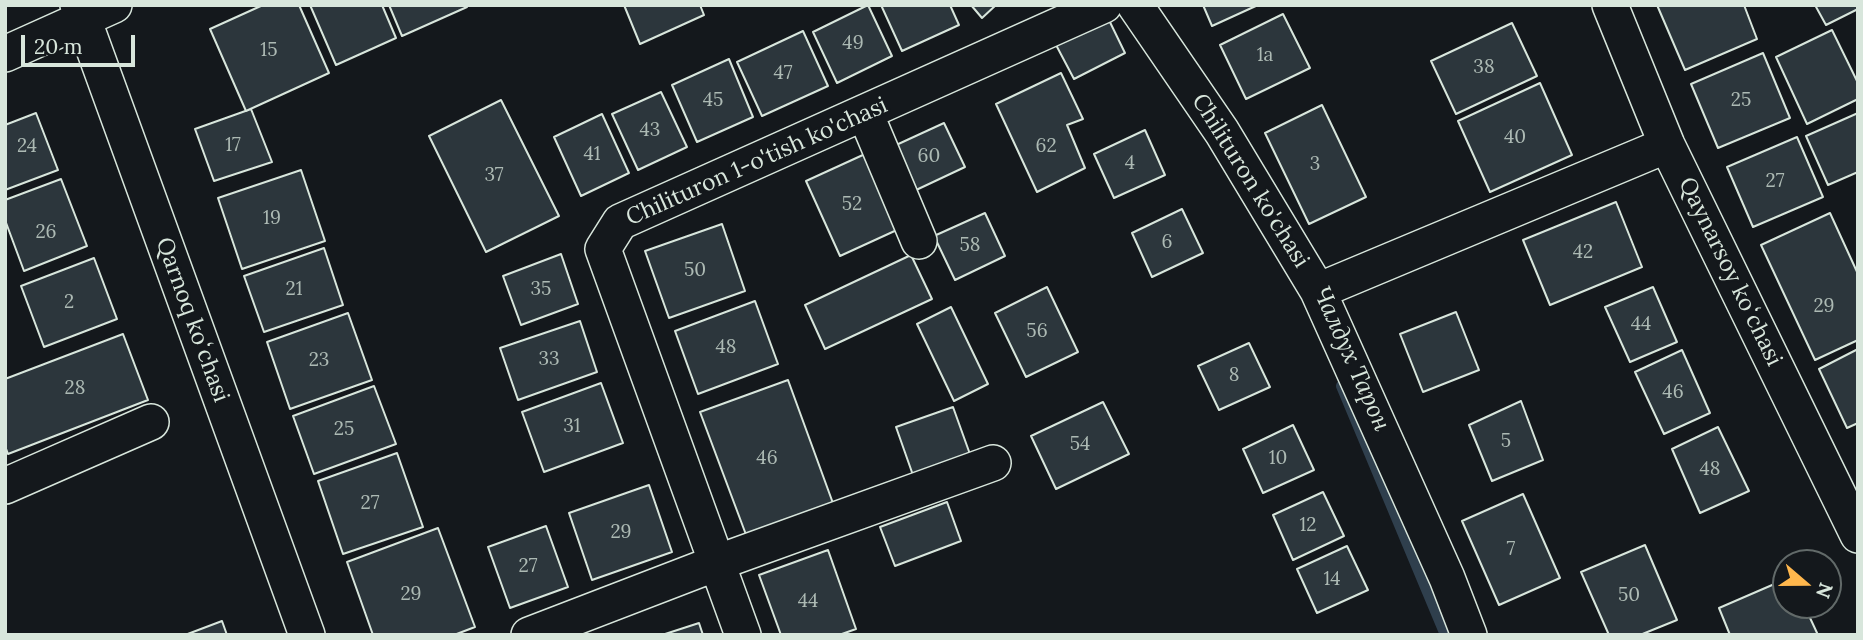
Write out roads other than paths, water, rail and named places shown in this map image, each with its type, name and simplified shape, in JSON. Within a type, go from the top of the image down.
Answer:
[{"type":"street","name":"Chilituron 1-o'tish ko'chasi","points":[[743,635],[719,562],[603,249],[620,222],[1104,5]]},
{"type":"street","name":"Chilituron ko'chasi","points":[[1135,5],[1222,132],[1318,291],[1447,578],[1469,635]]},
{"type":"street","name":"Qaynarsoy koʻchasi","points":[[1610,5],[1667,145],[1858,535]]},
{"type":"street","points":[[5,54],[92,10]]},
{"type":"street","name":"Qarnoq koʻchasi","points":[[92,10],[307,635]]},
{"type":"street","points":[[865,113],[919,241]]},
{"type":"street","points":[[1318,291],[1667,145]]},
{"type":"street","points":[[5,486],[151,422]]},
{"type":"street","points":[[528,635],[719,562],[993,463]]},
{"type":"waterway","name":"Чалдух Тарон","points":[[1342,386],[1446,635]]}]
